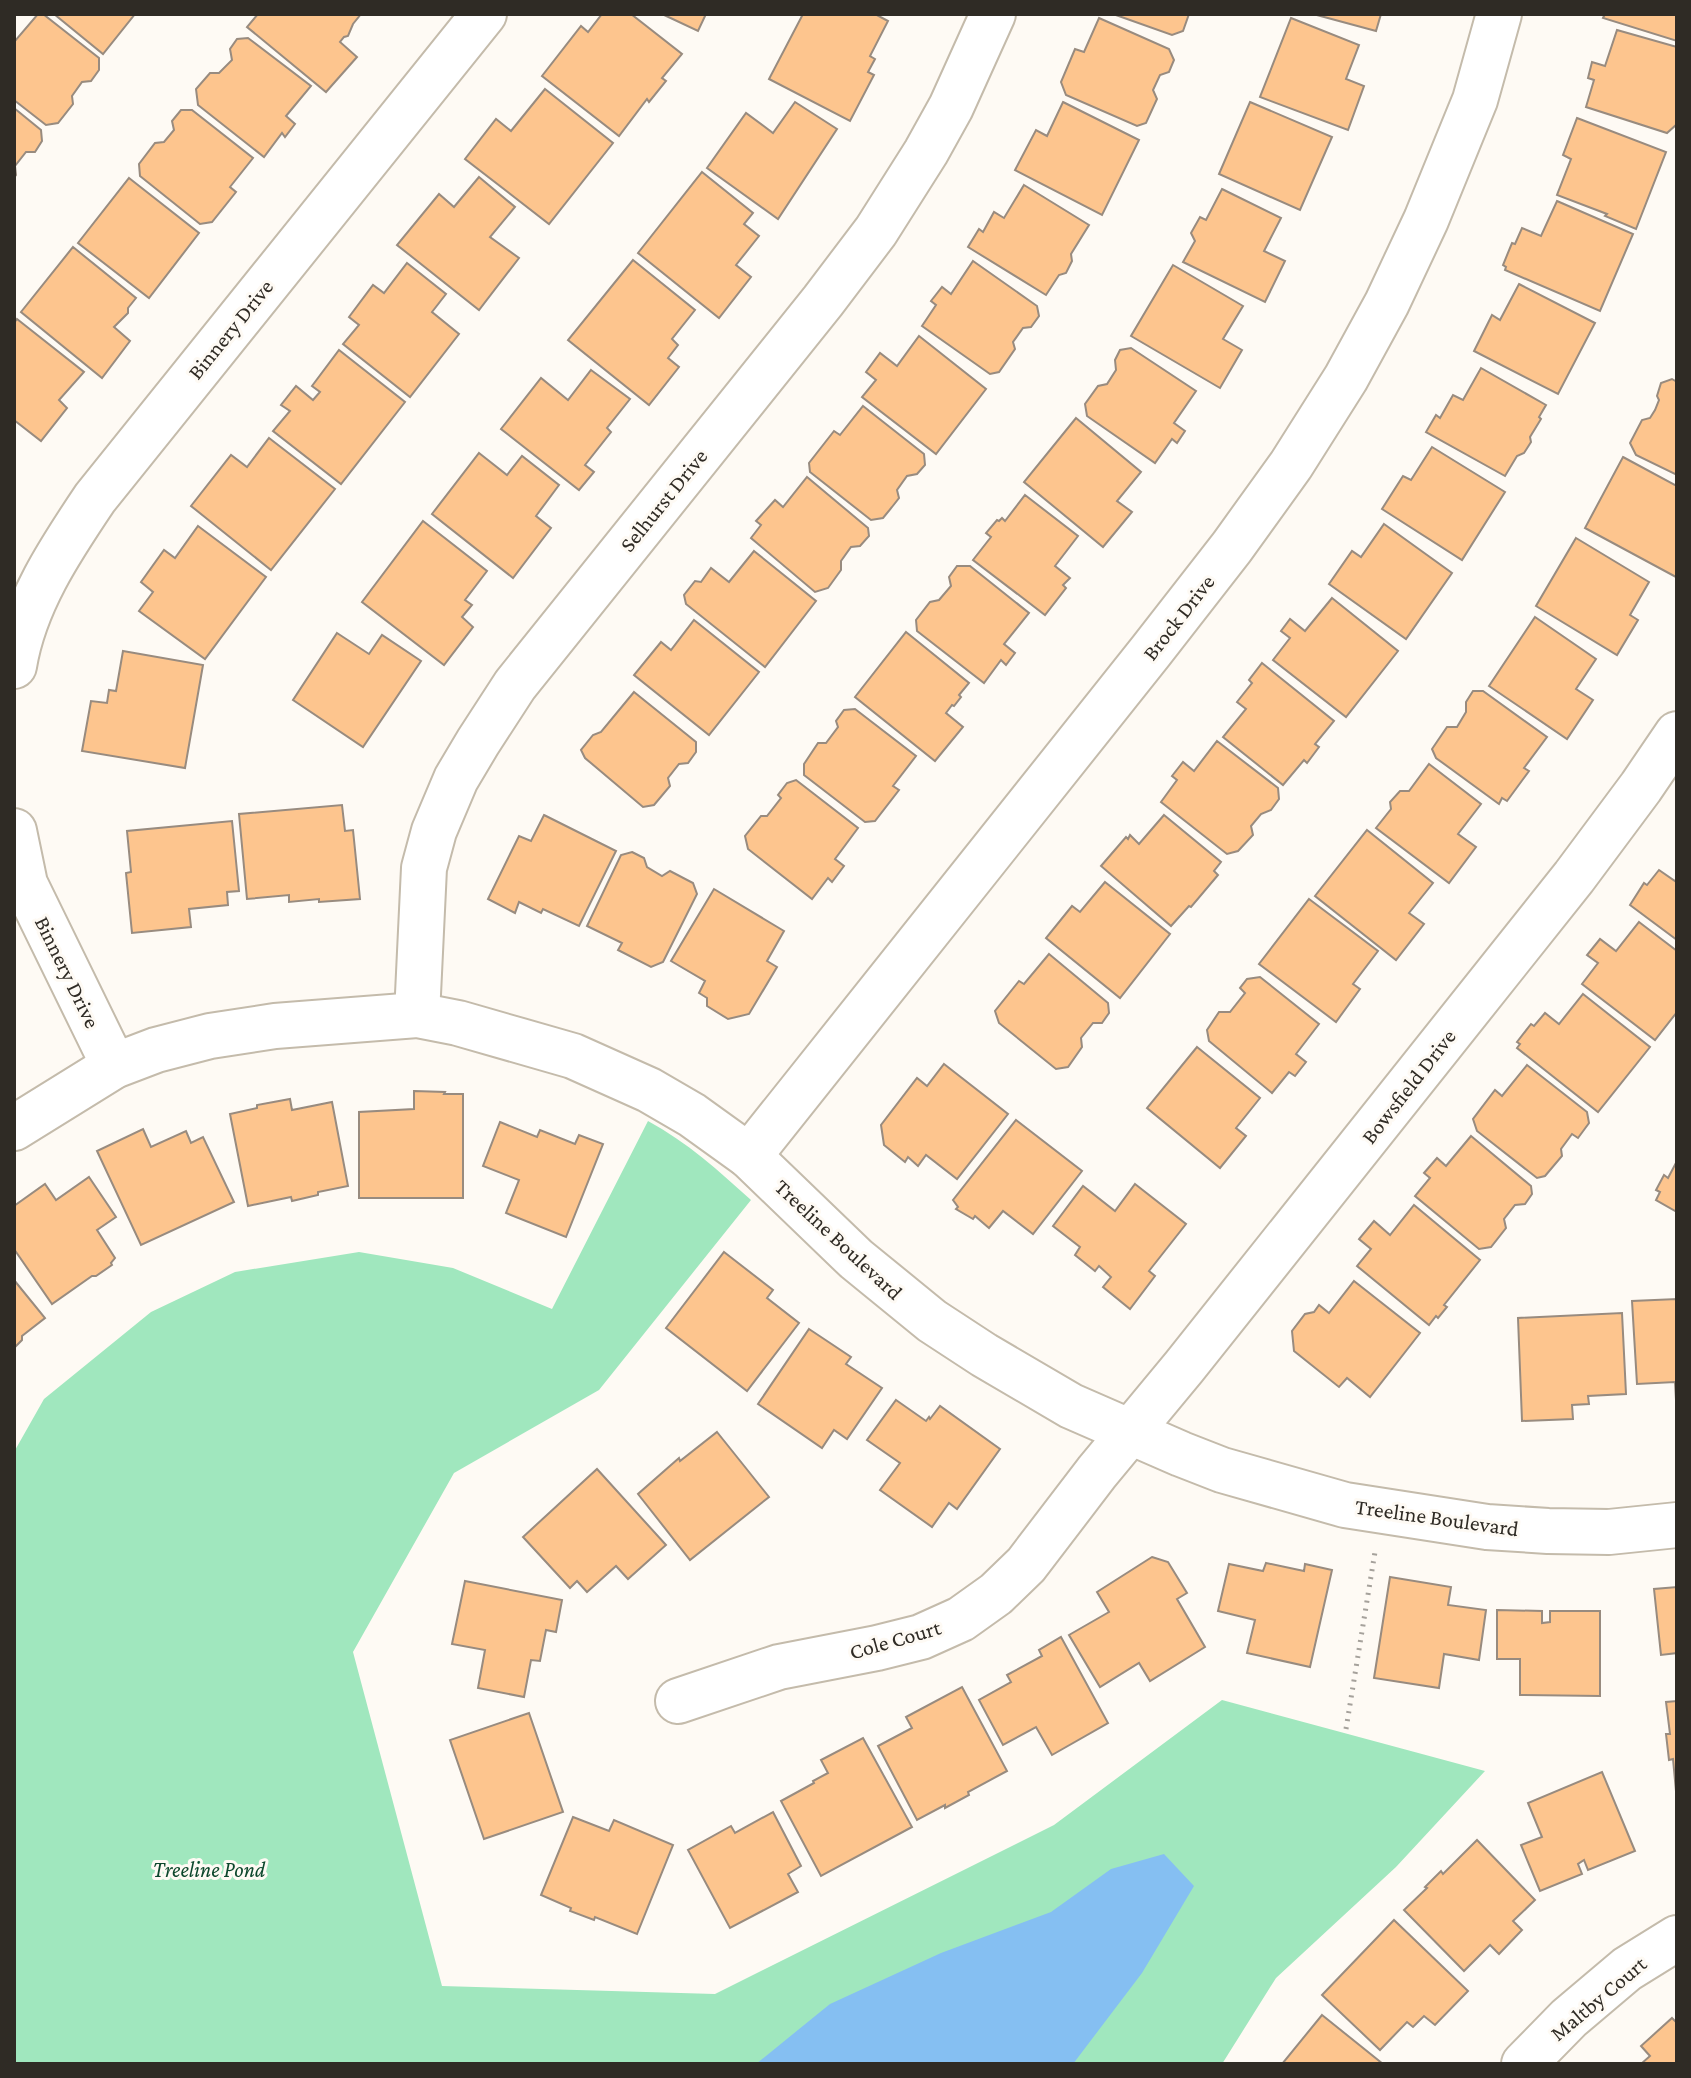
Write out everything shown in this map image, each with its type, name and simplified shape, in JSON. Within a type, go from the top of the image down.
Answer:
[{"type":"street","name":"Binnery Drive","points":[[14,666],[19,639],[37,593],[60,550],[95,498],[484,14]]},
{"type":"street","name":"Selhurst Drive","points":[[417,1015],[424,868],[434,831],[456,779],[515,685],[876,231],[951,107],[993,14]]},
{"type":"street","name":"Brock Drive","points":[[749,1156],[1151,651],[1291,465],[1346,378],[1413,247],[1475,100],[1499,14]]},
{"type":"street","name":"Bowsfield Drive","points":[[1130,1432],[1574,877],[1677,734]]},
{"type":"street","name":"Binnery Drive","points":[[14,831],[25,884],[114,1066]]},
{"type":"street","name":"Treeline Boulevard","points":[[14,1128],[114,1066],[156,1050],[210,1036],[290,1024],[417,1015],[458,1023],[599,1066],[692,1115],[749,1156],[856,1259],[932,1321],[1071,1406],[1222,1470],[1345,1505],[1487,1527],[1609,1532],[1677,1525]]},
{"type":"street","name":"Cole Court","points":[[678,1701],[779,1667],[921,1637],[961,1619],[996,1594],[1026,1565],[1130,1432]]},
{"type":"street","name":"Maltby Court","points":[[1524,2064],[1569,2018],[1627,1969],[1677,1938]]},
{"type":"path","points":[[1346,1729],[1377,1541]]},
{"type":"green space","name":"Treeline Pond","points":[[648,1121],[689,1148],[751,1200],[599,1390],[454,1473],[353,1652],[442,1986],[715,1994],[1054,1825],[1222,1700],[1485,1771],[1396,1867],[1276,1978],[1222,2064],[14,2064],[14,1452],[44,1399],[151,1312],[235,1272],[359,1252],[453,1268],[552,1309]]},
{"type":"water","points":[[1164,1854],[1194,1886],[1142,1973],[1073,2064],[756,2064],[830,2004],[941,1953],[1051,1912],[1111,1869]]},
{"type":"building","points":[[38,14],[43,14],[99,58],[99,70],[91,81],[82,82],[72,96],[73,104],[58,123],[46,125],[14,100],[14,42]]},
{"type":"building","points":[[54,14],[135,14],[103,54]]},
{"type":"building","points":[[258,14],[361,14],[348,36],[340,42],[357,57],[326,92],[247,27]]},
{"type":"building","points":[[602,14],[631,14],[682,54],[662,78],[666,81],[649,102],[647,99],[619,136],[542,76],[581,26],[588,32]]},
{"type":"building","points":[[662,14],[706,14],[698,31]]},
{"type":"building","points":[[803,14],[875,14],[888,21],[870,56],[875,59],[868,72],[874,75],[850,121],[769,79]]},
{"type":"building","points":[[1113,14],[1189,14],[1183,31],[1172,35]]},
{"type":"building","points":[[1313,14],[1381,14],[1376,31]]},
{"type":"building","points":[[1605,14],[1677,14],[1677,41],[1603,18]]},
{"type":"building","points":[[1099,18],[1169,49],[1174,60],[1169,72],[1160,75],[1153,90],[1157,99],[1146,123],[1137,126],[1066,95],[1061,82],[1075,49],[1084,52]]},
{"type":"building","points":[[1291,18],[1359,45],[1346,79],[1364,86],[1348,130],[1260,97]]},
{"type":"building","points":[[1617,30],[1677,47],[1677,124],[1667,133],[1586,107],[1594,80],[1588,78],[1592,62],[1605,66]]},
{"type":"building","points":[[248,38],[311,86],[286,116],[295,124],[285,137],[282,133],[264,157],[198,105],[196,89],[210,73],[219,73],[232,60],[230,49],[237,39]]},
{"type":"building","points":[[545,89],[613,143],[549,224],[465,159],[496,119],[511,131]]},
{"type":"building","points":[[795,102],[837,129],[778,219],[707,168],[746,113],[773,133]]},
{"type":"building","points":[[1063,102],[1139,140],[1102,215],[1015,170],[1036,130],[1047,136]]},
{"type":"building","points":[[1250,102],[1332,137],[1300,210],[1219,174]]},
{"type":"building","points":[[14,108],[41,130],[42,141],[35,152],[26,152],[15,166],[14,178]]},
{"type":"building","points":[[181,110],[192,110],[253,158],[230,187],[236,192],[212,222],[200,224],[140,176],[139,164],[155,143],[164,142],[174,130],[172,121]]},
{"type":"building","points":[[1577,118],[1666,152],[1636,229],[1557,195],[1571,159],[1563,155]]},
{"type":"building","points":[[702,172],[753,213],[744,224],[759,236],[736,265],[751,277],[719,318],[638,253]]},
{"type":"building","points":[[479,177],[515,207],[490,237],[519,258],[479,310],[397,245],[439,194],[454,207]]},
{"type":"building","points":[[129,178],[199,233],[149,298],[78,243]]},
{"type":"building","points":[[1024,185],[1089,225],[1071,254],[1072,261],[1066,273],[1059,275],[1046,295],[968,247],[979,229],[983,232],[994,212],[1004,218]]},
{"type":"building","points":[[1222,189],[1281,218],[1264,251],[1285,261],[1265,302],[1183,262],[1195,241],[1191,233],[1200,217],[1206,220]]},
{"type":"building","points":[[1557,201],[1633,234],[1600,311],[1505,270],[1503,265],[1522,228],[1541,236]]},
{"type":"building","points":[[73,247],[136,298],[128,313],[114,327],[130,341],[102,378],[21,312]]},
{"type":"building","points":[[633,260],[695,310],[672,339],[678,345],[668,358],[679,367],[649,405],[568,340]]},
{"type":"building","points":[[973,261],[1037,306],[1039,316],[1031,327],[1023,328],[1013,342],[1015,349],[999,372],[990,374],[922,326],[936,305],[931,301],[942,287],[951,294]]},
{"type":"building","points":[[407,263],[446,294],[432,312],[459,334],[410,397],[343,344],[359,325],[349,317],[373,285],[384,293]]},
{"type":"building","points":[[1173,265],[1243,306],[1223,339],[1242,350],[1220,388],[1131,336]]},
{"type":"building","points":[[1519,284],[1595,323],[1558,394],[1474,351],[1492,315],[1500,320]]},
{"type":"building","points":[[17,319],[84,372],[59,400],[67,408],[41,441],[14,420],[14,323]]},
{"type":"building","points":[[919,336],[986,389],[936,454],[862,397],[876,380],[866,372],[880,353],[897,366]]},
{"type":"building","points":[[1131,348],[1196,391],[1174,423],[1185,431],[1177,443],[1172,439],[1155,463],[1087,416],[1085,404],[1098,386],[1107,384],[1116,370],[1115,360],[1120,350]]},
{"type":"building","points":[[339,350],[405,402],[341,484],[273,431],[290,411],[281,405],[296,386],[313,400],[320,392],[312,386]]},
{"type":"building","points":[[1481,368],[1546,405],[1530,437],[1531,442],[1524,453],[1517,456],[1505,476],[1426,432],[1436,415],[1440,418],[1453,395],[1463,400]]},
{"type":"building","points":[[591,370],[630,399],[607,428],[611,432],[585,465],[594,472],[579,490],[501,429],[541,378],[568,400]]},
{"type":"building","points":[[1672,379],[1677,382],[1677,475],[1636,455],[1630,443],[1642,420],[1650,418],[1655,410],[1661,383]]},
{"type":"building","points":[[863,406],[924,454],[925,465],[917,474],[907,476],[897,490],[899,498],[883,518],[871,520],[810,472],[809,463],[834,431],[840,435]]},
{"type":"building","points":[[1076,418],[1141,472],[1117,501],[1132,512],[1103,547],[1024,482]]},
{"type":"building","points":[[269,438],[335,489],[271,570],[191,506],[231,455],[247,467]]},
{"type":"building","points":[[1432,447],[1505,492],[1462,560],[1382,509],[1403,476],[1411,480]]},
{"type":"building","points":[[479,453],[507,475],[522,456],[559,485],[536,516],[551,528],[513,578],[432,514]]},
{"type":"building","points":[[1623,457],[1677,486],[1676,577],[1585,528]]},
{"type":"building","points":[[807,477],[868,528],[869,536],[860,546],[851,547],[841,561],[841,570],[828,588],[815,592],[751,538],[761,525],[756,521],[775,500],[783,507]]},
{"type":"building","points":[[1025,495],[1078,536],[1055,566],[1070,578],[1045,615],[973,560],[991,537],[986,533],[997,520],[1002,518],[1005,521]]},
{"type":"building","points":[[423,521],[487,571],[465,600],[472,605],[462,617],[473,627],[444,665],[362,602]]},
{"type":"building","points":[[1384,524],[1452,573],[1406,639],[1329,584],[1352,551],[1361,557]]},
{"type":"building","points":[[198,526],[266,577],[205,659],[139,611],[153,592],[141,582],[164,550],[175,558]]},
{"type":"building","points":[[1576,538],[1649,582],[1630,615],[1638,620],[1617,655],[1536,606]]},
{"type":"building","points":[[754,551],[816,601],[765,667],[686,604],[684,595],[695,581],[701,582],[711,568],[729,582]]},
{"type":"building","points":[[957,566],[970,566],[1029,613],[1004,644],[1015,653],[1006,665],[1001,660],[984,683],[917,631],[916,620],[930,602],[939,600],[951,586],[949,577]]},
{"type":"building","points":[[1332,598],[1398,651],[1346,717],[1273,660],[1290,638],[1281,631],[1290,619],[1305,631]]},
{"type":"building","points":[[1535,617],[1596,659],[1576,689],[1593,700],[1567,739],[1489,686]]},
{"type":"building","points":[[694,620],[759,672],[709,735],[634,675],[661,642],[671,650]]},
{"type":"building","points":[[906,632],[969,683],[946,713],[963,727],[935,761],[855,697]]},
{"type":"building","points":[[337,633],[369,654],[382,635],[421,661],[363,747],[293,700]]},
{"type":"building","points":[[123,651],[203,665],[185,768],[82,751],[91,701],[107,703],[109,690],[116,691]]},
{"type":"building","points":[[1262,663],[1334,721],[1315,744],[1319,747],[1307,763],[1304,760],[1283,785],[1223,737],[1246,709],[1237,702]]},
{"type":"building","points":[[1473,691],[1483,691],[1547,737],[1524,768],[1529,771],[1507,801],[1502,798],[1499,804],[1436,758],[1432,749],[1447,727],[1457,727]]},
{"type":"building","points":[[634,692],[696,742],[696,752],[688,763],[679,764],[668,778],[670,786],[654,805],[643,807],[585,758],[581,750],[593,735],[601,732]]},
{"type":"building","points":[[855,709],[916,756],[893,786],[899,790],[875,821],[865,822],[804,775],[804,764],[818,743],[826,743],[838,727],[836,721],[844,710]]},
{"type":"building","points":[[1217,741],[1278,788],[1279,799],[1251,826],[1253,835],[1238,851],[1227,854],[1161,802],[1177,780],[1172,776],[1183,762],[1194,771]]},
{"type":"building","points":[[1429,764],[1481,804],[1458,834],[1476,847],[1449,883],[1376,828],[1391,809],[1390,802],[1400,791],[1409,791]]},
{"type":"building","points":[[796,780],[858,828],[835,859],[844,866],[832,882],[828,878],[812,899],[748,849],[745,836],[761,816],[767,816],[781,798],[778,795],[787,783]]},
{"type":"building","points":[[342,805],[345,831],[353,830],[360,899],[289,902],[289,895],[247,899],[239,814]]},
{"type":"building","points":[[544,815],[616,851],[579,926],[543,909],[541,913],[519,902],[515,913],[488,899],[519,836],[531,841]]},
{"type":"building","points":[[1164,815],[1221,862],[1214,871],[1218,875],[1171,926],[1101,866],[1126,837],[1128,839],[1130,835],[1139,844]]},
{"type":"building","points":[[232,821],[239,891],[227,892],[228,905],[189,909],[191,927],[132,933],[126,873],[131,872],[127,831]]},
{"type":"building","points":[[1367,830],[1433,883],[1409,913],[1424,924],[1396,960],[1315,896]]},
{"type":"building","points":[[632,852],[644,858],[647,867],[662,876],[670,871],[693,883],[697,894],[663,962],[651,967],[618,950],[622,943],[587,926],[621,855]]},
{"type":"building","points":[[1659,870],[1675,881],[1677,878],[1677,940],[1630,905],[1644,883],[1647,885]]},
{"type":"building","points":[[1105,882],[1170,934],[1120,998],[1046,938],[1072,906],[1080,912]]},
{"type":"building","points":[[714,889],[784,931],[767,961],[777,967],[749,1014],[728,1019],[707,1006],[707,998],[699,993],[705,981],[671,961]]},
{"type":"building","points":[[1309,899],[1378,951],[1353,984],[1360,989],[1336,1022],[1259,964]]},
{"type":"building","points":[[1639,922],[1677,951],[1677,1012],[1655,1040],[1582,984],[1598,963],[1587,955],[1600,939],[1616,951]]},
{"type":"building","points":[[1049,954],[1108,1003],[1109,1013],[1102,1023],[1093,1023],[1081,1038],[1082,1047],[1068,1067],[1056,1069],[999,1023],[995,1011],[1019,981],[1024,984]]},
{"type":"building","points":[[1260,977],[1319,1024],[1296,1054],[1306,1062],[1295,1076],[1289,1072],[1272,1093],[1209,1041],[1207,1030],[1219,1012],[1230,1012],[1245,993],[1240,988],[1247,979]]},
{"type":"building","points":[[1583,994],[1650,1047],[1598,1112],[1517,1048],[1520,1044],[1517,1042],[1531,1024],[1534,1026],[1545,1013],[1559,1024]]},
{"type":"building","points":[[1197,1047],[1260,1098],[1236,1128],[1246,1136],[1220,1168],[1147,1108]]},
{"type":"building","points":[[944,1064],[1008,1114],[957,1179],[926,1155],[918,1166],[908,1157],[905,1162],[884,1145],[881,1125],[917,1078],[927,1086]]},
{"type":"building","points":[[1527,1065],[1587,1112],[1589,1123],[1578,1138],[1572,1134],[1561,1149],[1562,1156],[1545,1176],[1537,1178],[1477,1131],[1473,1119],[1495,1090],[1502,1096]]},
{"type":"building","points":[[414,1091],[463,1094],[463,1198],[359,1198],[359,1112],[414,1109]]},
{"type":"building","points":[[290,1099],[292,1110],[332,1102],[348,1186],[292,1201],[291,1197],[248,1206],[230,1114]]},
{"type":"building","points":[[1016,1120],[1082,1171],[1033,1234],[1003,1211],[989,1228],[975,1216],[973,1219],[956,1209],[958,1207],[953,1200]]},
{"type":"building","points":[[500,1122],[537,1137],[540,1130],[575,1144],[579,1135],[603,1144],[566,1237],[506,1213],[519,1180],[483,1166]]},
{"type":"building","points":[[143,1129],[151,1147],[186,1131],[191,1143],[203,1137],[234,1202],[141,1245],[97,1151]]},
{"type":"building","points":[[1471,1136],[1531,1186],[1532,1194],[1525,1204],[1515,1205],[1504,1219],[1506,1228],[1491,1247],[1479,1249],[1415,1196],[1430,1178],[1424,1173],[1437,1158],[1446,1166]]},
{"type":"building","points":[[1677,1161],[1677,1212],[1656,1200],[1660,1192],[1656,1190],[1664,1175],[1668,1178]]},
{"type":"building","points":[[89,1177],[116,1217],[97,1230],[115,1258],[112,1265],[52,1304],[14,1249],[14,1206],[45,1184],[56,1200]]},
{"type":"building","points":[[1135,1184],[1186,1224],[1149,1271],[1155,1276],[1130,1309],[1103,1287],[1111,1277],[1099,1266],[1095,1271],[1075,1255],[1080,1247],[1053,1226],[1083,1186],[1115,1211]]},
{"type":"building","points":[[1414,1205],[1480,1260],[1444,1305],[1447,1307],[1429,1325],[1357,1266],[1371,1249],[1359,1239],[1374,1221],[1390,1235]]},
{"type":"building","points":[[724,1252],[773,1290],[767,1298],[799,1323],[747,1391],[666,1328]]},
{"type":"building","points":[[14,1280],[45,1318],[22,1336],[14,1348]]},
{"type":"building","points":[[1354,1281],[1420,1333],[1370,1397],[1347,1378],[1339,1387],[1294,1351],[1292,1331],[1305,1314],[1314,1312],[1319,1305],[1329,1313]]},
{"type":"building","points":[[1677,1299],[1676,1400],[1675,1382],[1637,1384],[1632,1301]]},
{"type":"building","points":[[1622,1313],[1626,1394],[1588,1396],[1589,1404],[1572,1405],[1573,1419],[1522,1421],[1518,1318]]},
{"type":"building","points":[[809,1329],[851,1357],[846,1364],[882,1388],[847,1439],[834,1430],[822,1448],[758,1404]]},
{"type":"building","points":[[896,1400],[926,1421],[940,1406],[1000,1449],[957,1509],[949,1503],[932,1527],[880,1490],[900,1463],[867,1440]]},
{"type":"building","points":[[717,1432],[769,1497],[690,1560],[638,1494],[679,1458],[680,1461]]},
{"type":"building","points":[[597,1469],[666,1545],[628,1579],[616,1566],[587,1592],[577,1581],[570,1588],[523,1537]]},
{"type":"building","points":[[1152,1557],[1168,1562],[1187,1593],[1177,1599],[1205,1647],[1150,1681],[1139,1663],[1100,1687],[1069,1635],[1109,1612],[1097,1592]]},
{"type":"building","points":[[1266,1563],[1304,1571],[1305,1564],[1332,1570],[1310,1667],[1247,1653],[1255,1620],[1218,1611],[1229,1564],[1263,1571]]},
{"type":"building","points":[[1390,1577],[1451,1587],[1448,1605],[1486,1610],[1479,1660],[1444,1654],[1439,1688],[1374,1678]]},
{"type":"building","points":[[465,1581],[562,1600],[556,1632],[546,1630],[540,1661],[531,1660],[524,1697],[478,1688],[485,1650],[452,1644]]},
{"type":"building","points":[[1677,1587],[1677,1653],[1661,1655],[1654,1589]]},
{"type":"building","points":[[1497,1610],[1542,1611],[1542,1623],[1550,1622],[1550,1611],[1600,1611],[1600,1696],[1520,1695],[1520,1659],[1497,1659]]},
{"type":"building","points":[[1061,1637],[1108,1723],[1052,1755],[1036,1727],[1003,1745],[979,1700],[1011,1682],[1007,1675],[1042,1656],[1039,1650]]},
{"type":"building","points":[[962,1687],[1007,1771],[968,1792],[969,1795],[917,1820],[878,1746],[912,1728],[906,1717]]},
{"type":"building","points":[[1677,1701],[1677,1802],[1673,1759],[1669,1760],[1666,1734],[1670,1734],[1666,1702]]},
{"type":"building","points":[[529,1713],[563,1812],[484,1839],[450,1740]]},
{"type":"building","points":[[863,1738],[912,1827],[821,1876],[781,1801],[828,1773],[821,1760]]},
{"type":"building","points":[[1602,1772],[1635,1851],[1588,1870],[1584,1860],[1578,1864],[1582,1874],[1540,1891],[1521,1845],[1542,1837],[1528,1803]]},
{"type":"building","points":[[773,1812],[801,1866],[788,1874],[798,1892],[730,1928],[688,1850],[731,1826],[735,1833]]},
{"type":"building","points":[[573,1817],[609,1831],[614,1820],[673,1845],[637,1934],[595,1917],[594,1920],[570,1911],[571,1908],[541,1895]]},
{"type":"building","points":[[1477,1840],[1535,1900],[1513,1921],[1522,1930],[1499,1954],[1490,1945],[1464,1971],[1404,1910],[1441,1871],[1443,1874]]},
{"type":"building","points":[[1394,1920],[1468,1991],[1435,2025],[1424,2016],[1413,2027],[1407,2022],[1380,2050],[1322,1995]]},
{"type":"building","points":[[1322,2015],[1383,2064],[1282,2064]]},
{"type":"building","points":[[1672,2018],[1677,2023],[1677,2064],[1641,2064],[1650,2056],[1641,2046]]}]
